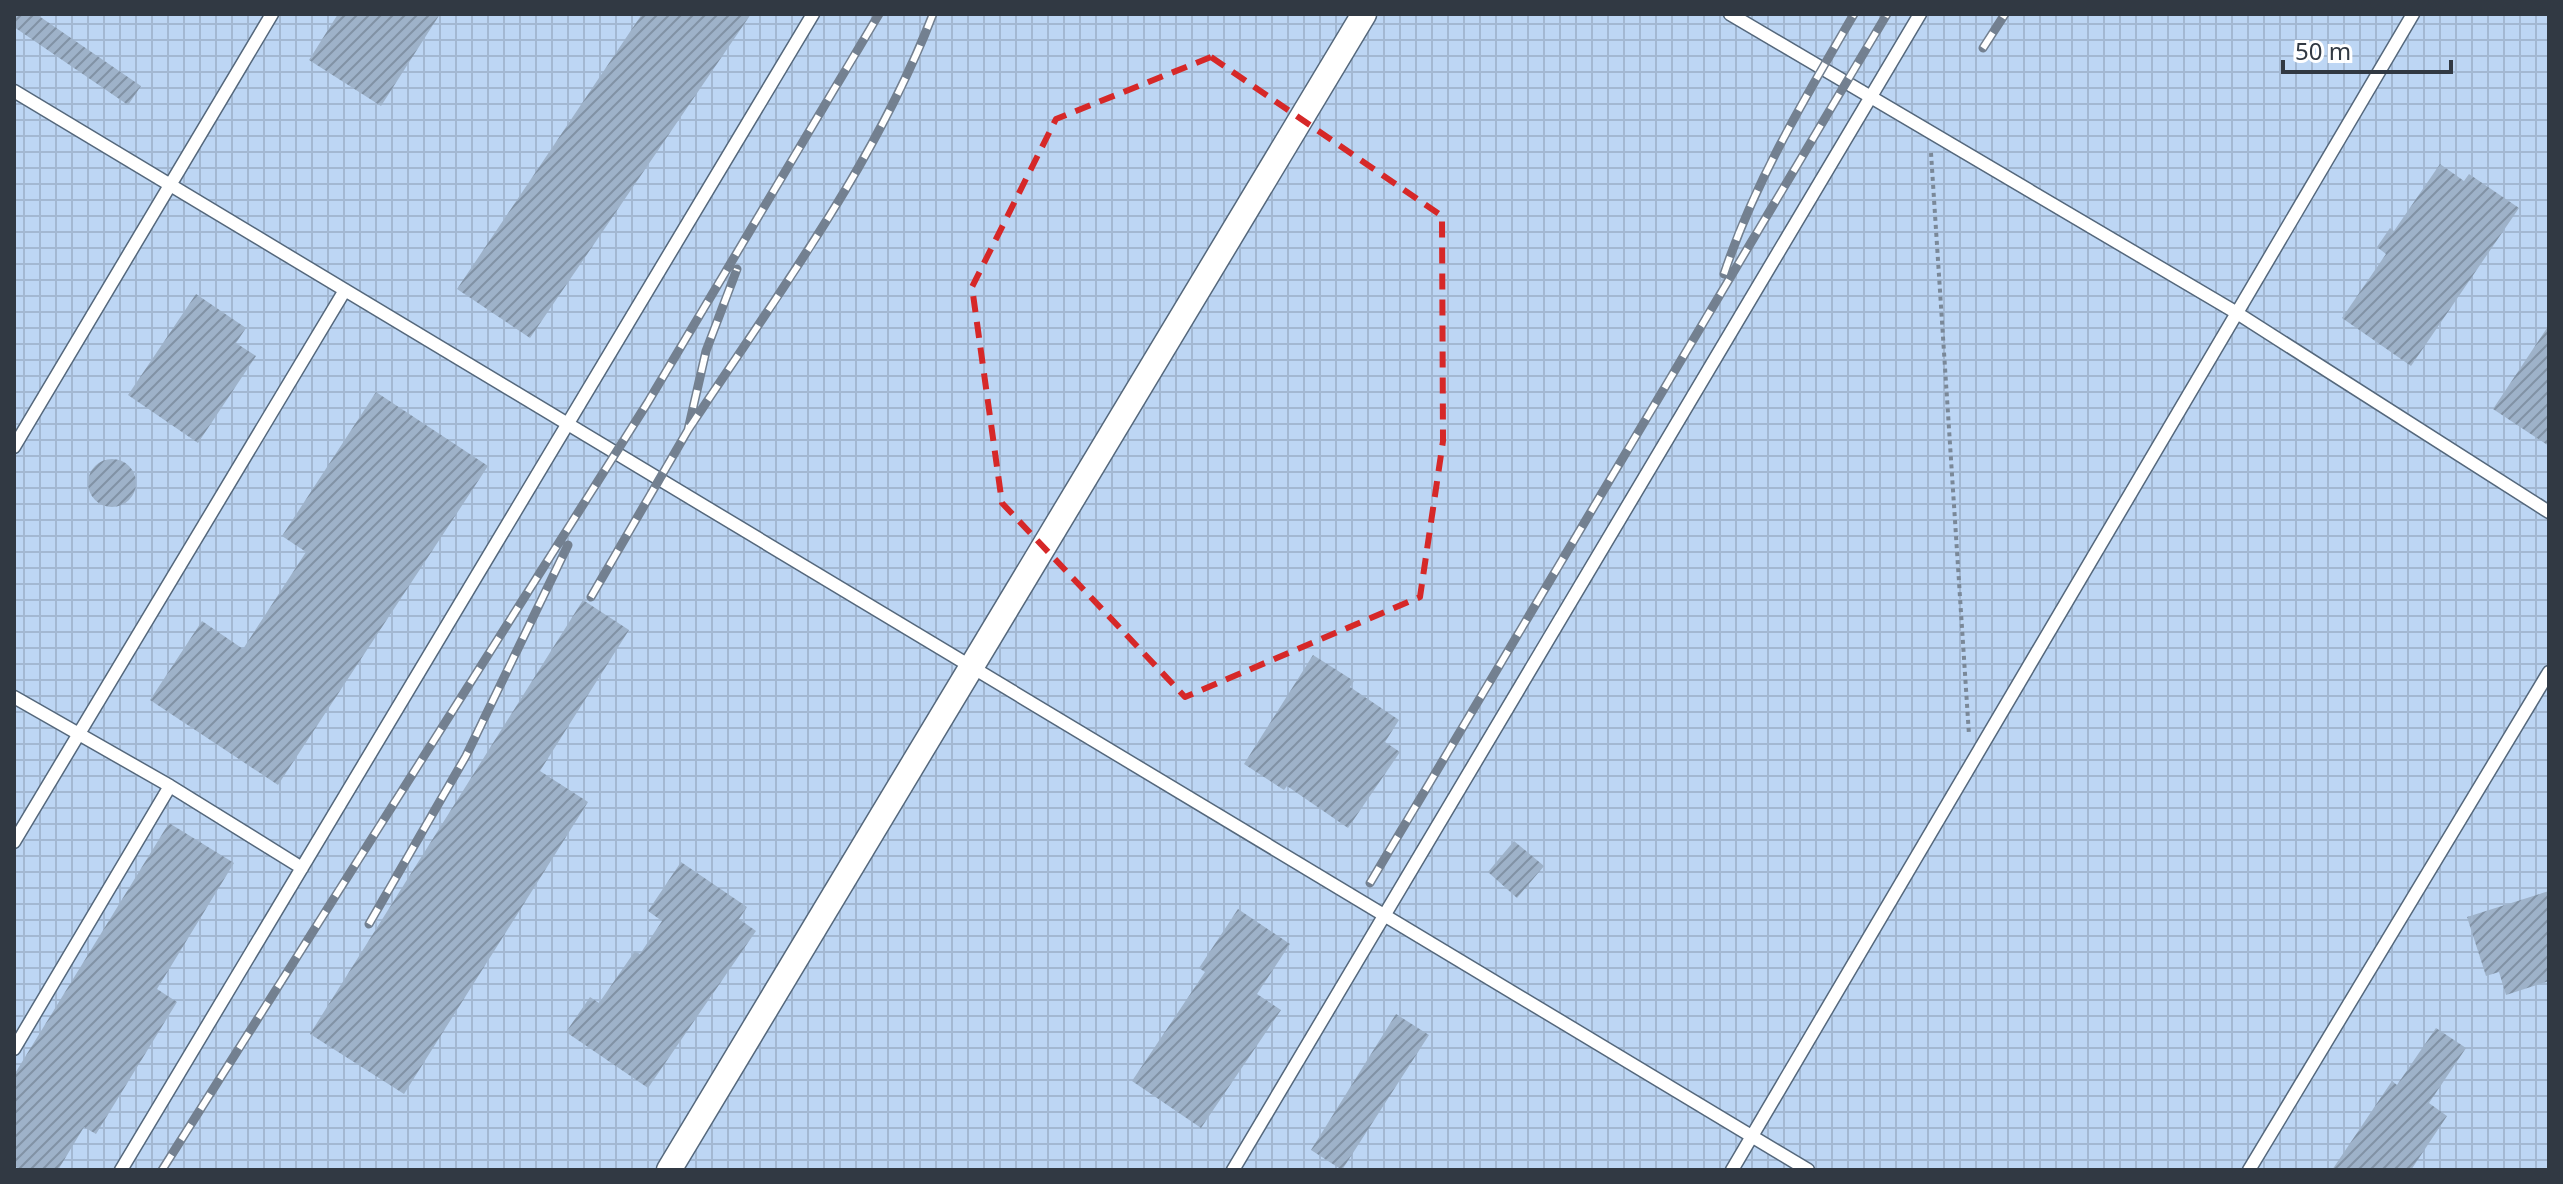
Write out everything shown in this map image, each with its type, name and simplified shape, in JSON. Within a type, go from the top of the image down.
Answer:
[{"type":"street","points":[[669,1170],[1364,14]]},
{"type":"lane","points":[[14,447],[272,14]]},
{"type":"lane","points":[[121,1170],[813,14]]},
{"type":"lane","points":[[1730,14],[2237,313],[2549,512]]},
{"type":"lane","points":[[1233,1170],[1920,14]]},
{"type":"lane","points":[[1732,1170],[2413,14]]},
{"type":"lane","points":[[14,91],[1808,1170]]},
{"type":"lane","points":[[14,842],[345,290]]},
{"type":"lane","points":[[2249,1170],[2549,672]]},
{"type":"lane","points":[[14,697],[170,786],[302,868]]},
{"type":"lane","points":[[14,1049],[170,786]]},
{"type":"path","points":[[1929,131],[1971,765]]},
{"type":"highlighted area","points":[[1211,57],[1442,216],[1443,441],[1420,597],[1185,697],[1002,503],[972,287],[1056,119]]},
{"type":"shaded area","points":[[14,14],[2549,14],[2549,1170],[14,1170]]},
{"type":"building","points":[[14,14],[36,14],[141,86],[128,105],[14,27]]},
{"type":"building","points":[[338,14],[440,14],[381,106],[309,60]]},
{"type":"building","points":[[642,14],[751,14],[530,338],[457,289]]},
{"type":"building","points":[[2440,164],[2464,181],[2469,174],[2519,208],[2411,366],[2342,318],[2386,254],[2377,247],[2390,228],[2394,231]]},
{"type":"building","points":[[196,294],[246,328],[236,343],[256,356],[198,443],[128,395]]},
{"type":"building","points":[[2549,325],[2549,446],[2493,409]]},
{"type":"building","points":[[376,392],[488,466],[278,785],[150,700],[202,621],[243,649],[306,552],[282,536]]},
{"type":"building","points":[[112,459],[129,466],[136,483],[129,500],[112,507],[95,500],[88,483],[95,466]]},
{"type":"building","points":[[583,600],[629,630],[540,771],[588,802],[404,1094],[310,1034]]},
{"type":"building","points":[[1313,655],[1354,681],[1350,687],[1399,720],[1385,742],[1400,752],[1348,828],[1287,786],[1284,790],[1244,764]]},
{"type":"building","points":[[169,823],[234,863],[157,989],[177,1002],[96,1134],[84,1127],[58,1170],[21,1170],[14,1166],[14,1075]]},
{"type":"building","points":[[1514,841],[1544,866],[1517,898],[1488,872]]},
{"type":"building","points":[[681,862],[747,907],[739,919],[756,931],[648,1088],[566,1032],[590,997],[599,1003],[635,951],[640,954],[662,921],[648,911]]},
{"type":"building","points":[[2549,891],[2549,981],[2506,995],[2499,972],[2486,976],[2467,917]]},
{"type":"building","points":[[1238,909],[1290,944],[1257,994],[1281,1010],[1201,1128],[1132,1081],[1205,972],[1199,968]]},
{"type":"building","points":[[1396,1014],[1429,1035],[1342,1170],[1311,1150]]},
{"type":"building","points":[[2436,1028],[2466,1048],[2429,1103],[2447,1116],[2411,1170],[2332,1170],[2392,1081],[2397,1085]]},
{"type":"railway","points":[[162,1170],[648,402],[879,14]]},
{"type":"railway","points":[[688,430],[853,177],[909,70],[933,14]]},
{"type":"railway","points":[[1724,274],[1766,173],[1854,14]]},
{"type":"railway","points":[[1370,883],[1887,14]]},
{"type":"railway","points":[[1983,48],[2005,14]]},
{"type":"railway","points":[[591,597],[688,430],[706,351],[737,269]]},
{"type":"railway","points":[[369,924],[466,756],[568,545]]}]
